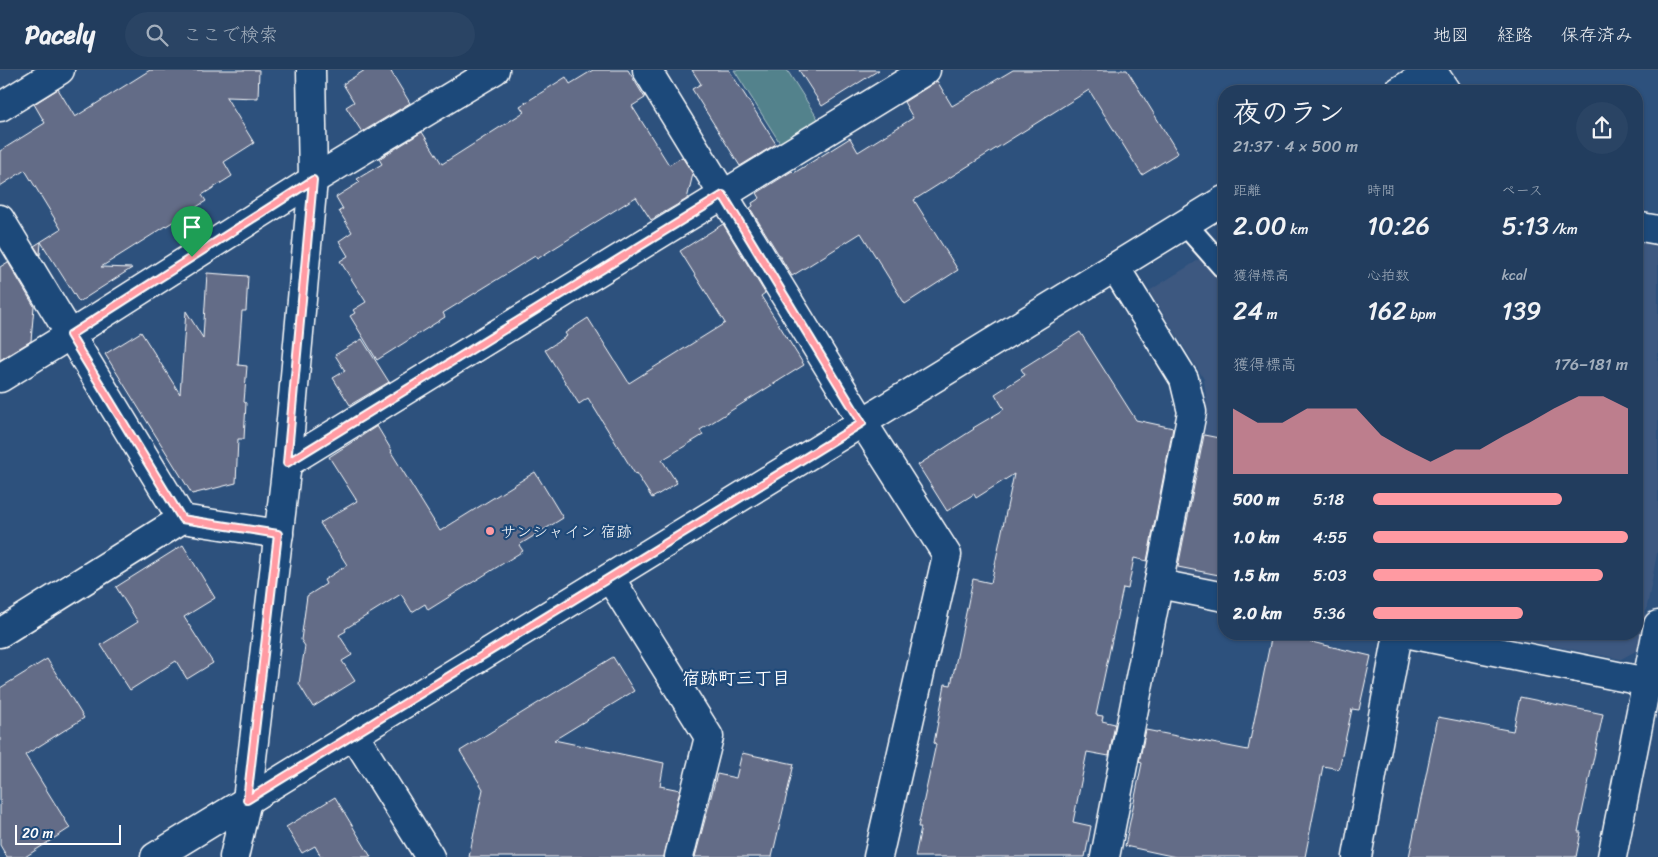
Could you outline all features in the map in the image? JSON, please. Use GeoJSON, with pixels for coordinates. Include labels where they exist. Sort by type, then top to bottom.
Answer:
{"type":"FeatureCollection","features":[{"type":"Feature","properties":{"kind":"street"},"geometry":{"type":"LineString","coordinates":[[0,107],[60,70]]}},
{"type":"Feature","properties":{"kind":"street"},"geometry":{"type":"LineString","coordinates":[[234,857],[247,800],[287,463],[313,180],[311,70]]}},
{"type":"Feature","properties":{"kind":"street"},"geometry":{"type":"LineString","coordinates":[[0,378],[313,180],[495,70]]}},
{"type":"Feature","properties":{"kind":"street"},"geometry":{"type":"LineString","coordinates":[[648,70],[862,423],[947,555],[878,857]]}},
{"type":"Feature","properties":{"kind":"street"},"geometry":{"type":"LineString","coordinates":[[287,463],[926,70]]}},
{"type":"Feature","properties":{"kind":"street"},"geometry":{"type":"LineString","coordinates":[[1414,85],[1436,76]]}},
{"type":"Feature","properties":{"kind":"street"},"geometry":{"type":"LineString","coordinates":[[155,857],[1218,204]]}},
{"type":"Feature","properties":{"kind":"street"},"geometry":{"type":"LineString","coordinates":[[0,219],[182,519]]}},
{"type":"Feature","properties":{"kind":"street"},"geometry":{"type":"LineString","coordinates":[[1643,227],[1658,230]]}},
{"type":"Feature","properties":{"kind":"street"},"geometry":{"type":"LineString","coordinates":[[1105,857],[1192,412],[1184,379],[1114,267]]}},
{"type":"Feature","properties":{"kind":"street"},"geometry":{"type":"LineString","coordinates":[[0,633],[182,519],[278,534]]}},
{"type":"Feature","properties":{"kind":"street"},"geometry":{"type":"LineString","coordinates":[[610,578],[709,737],[679,857]]}},
{"type":"Feature","properties":{"kind":"street"},"geometry":{"type":"LineString","coordinates":[[1159,584],[1218,596]]}},
{"type":"Feature","properties":{"kind":"street"},"geometry":{"type":"LineString","coordinates":[[1612,857],[1658,624]]}},
{"type":"Feature","properties":{"kind":"street"},"geometry":{"type":"LineString","coordinates":[[1357,857],[1397,640]]}},
{"type":"Feature","properties":{"kind":"street"},"geometry":{"type":"LineString","coordinates":[[1440,640],[1647,682]]}},
{"type":"Feature","properties":{"kind":"street"},"geometry":{"type":"LineString","coordinates":[[354,735],[430,857]]}},
{"type":"Feature","properties":{"kind":"lane"},"geometry":{"type":"LineString","coordinates":[[1185,224],[1218,261]]}},
{"type":"Feature","properties":{"kind":"shaded area"},"geometry":{"type":"Polygon","coordinates":[[[1643,243],[1658,246],[1658,548],[1643,628],[1643,243]]]}},
{"type":"Feature","properties":{"kind":"shaded area"},"geometry":{"type":"Polygon","coordinates":[[[1218,248],[1218,580],[1176,572],[1208,414],[1204,379],[1149,291],[1218,248]]]}},
{"type":"Feature","properties":{"kind":"shaded area"},"geometry":{"type":"Polygon","coordinates":[[[1523,640],[1641,640],[1639,649],[1621,659],[1523,640]]]}},
{"type":"Feature","properties":{"kind":"green space"},"geometry":{"type":"Polygon","coordinates":[[[734,70],[787,70],[818,119],[780,143],[734,70]]]}},
{"type":"Feature","properties":{"kind":"building"},"geometry":{"type":"Polygon","coordinates":[[[150,70],[259,70],[258,98],[226,97],[254,143],[224,162],[232,176],[202,195],[206,201],[101,267],[132,268],[79,302],[41,242],[40,255],[34,246],[61,229],[25,170],[0,186],[0,151],[45,123],[34,104],[58,89],[75,117],[150,70]]]}},
{"type":"Feature","properties":{"kind":"building"},"geometry":{"type":"Polygon","coordinates":[[[365,70],[390,70],[410,103],[362,132],[346,107],[354,102],[343,84],[365,70]]]}},
{"type":"Feature","properties":{"kind":"building"},"geometry":{"type":"Polygon","coordinates":[[[593,70],[628,70],[645,98],[632,106],[669,165],[682,157],[693,174],[687,199],[651,220],[636,197],[537,259],[535,256],[443,313],[445,317],[377,360],[350,316],[355,313],[353,310],[366,302],[340,261],[348,256],[339,241],[352,232],[339,211],[343,209],[336,197],[360,182],[357,179],[382,164],[379,159],[422,132],[442,164],[524,112],[520,106],[566,77],[570,84],[593,70]]]}},
{"type":"Feature","properties":{"kind":"building"},"geometry":{"type":"Polygon","coordinates":[[[692,70],[729,70],[776,144],[740,166],[692,89],[701,84],[692,70]]]}},
{"type":"Feature","properties":{"kind":"building"},"geometry":{"type":"Polygon","coordinates":[[[799,70],[879,70],[822,106],[799,70]]]}},
{"type":"Feature","properties":{"kind":"building"},"geometry":{"type":"Polygon","coordinates":[[[1013,70],[1127,70],[1178,153],[1142,175],[1089,90],[914,200],[958,270],[905,304],[861,233],[792,276],[750,208],[753,206],[752,203],[760,198],[757,193],[792,171],[794,173],[850,138],[858,152],[913,118],[904,102],[937,81],[952,106],[1013,70]]]}},
{"type":"Feature","properties":{"kind":"building"},"geometry":{"type":"Polygon","coordinates":[[[723,224],[765,293],[761,296],[804,365],[700,430],[703,435],[662,460],[677,483],[652,498],[588,398],[579,404],[545,350],[567,336],[565,333],[588,318],[629,383],[725,323],[680,251],[723,224]]]}},
{"type":"Feature","properties":{"kind":"building"},"geometry":{"type":"Polygon","coordinates":[[[8,262],[34,306],[31,341],[0,360],[0,267],[8,262]]]}},
{"type":"Feature","properties":{"kind":"building"},"geometry":{"type":"Polygon","coordinates":[[[207,273],[248,276],[246,311],[242,311],[238,365],[247,366],[244,402],[246,403],[244,439],[238,439],[236,483],[192,494],[105,354],[141,332],[180,394],[186,311],[203,338],[207,273]]]}},
{"type":"Feature","properties":{"kind":"building"},"geometry":{"type":"Polygon","coordinates":[[[1080,332],[1136,420],[1173,428],[1147,561],[1134,558],[1128,589],[1123,588],[1096,715],[1103,716],[1102,721],[1115,724],[1109,756],[1087,752],[1073,822],[1091,826],[1085,857],[915,857],[921,827],[918,827],[936,744],[934,743],[945,684],[951,685],[973,579],[991,583],[1014,474],[976,498],[974,494],[947,511],[918,465],[1004,409],[995,394],[1025,375],[1021,369],[1080,332]]]}},
{"type":"Feature","properties":{"kind":"building"},"geometry":{"type":"Polygon","coordinates":[[[362,339],[389,382],[350,405],[333,378],[345,371],[335,355],[362,339]]]}},
{"type":"Feature","properties":{"kind":"building"},"geometry":{"type":"Polygon","coordinates":[[[377,426],[440,531],[535,472],[563,518],[519,545],[523,551],[428,610],[425,604],[412,612],[401,594],[345,629],[346,631],[339,635],[352,655],[342,661],[355,681],[313,707],[299,684],[305,646],[301,640],[307,596],[326,584],[324,580],[347,565],[320,523],[357,501],[329,457],[377,426]]]}},
{"type":"Feature","properties":{"kind":"building"},"geometry":{"type":"Polygon","coordinates":[[[1204,435],[1218,438],[1218,575],[1178,567],[1204,435]]]}},
{"type":"Feature","properties":{"kind":"building"},"geometry":{"type":"Polygon","coordinates":[[[183,545],[215,598],[184,617],[213,663],[187,679],[176,661],[130,690],[101,645],[138,622],[116,587],[183,545]]]}},
{"type":"Feature","properties":{"kind":"building"},"geometry":{"type":"Polygon","coordinates":[[[1271,640],[1303,640],[1371,656],[1359,710],[1352,709],[1339,769],[1323,766],[1305,857],[1176,857],[1125,846],[1142,763],[1139,762],[1146,730],[1248,750],[1271,640]]]}},
{"type":"Feature","properties":{"kind":"building"},"geometry":{"type":"Polygon","coordinates":[[[613,657],[634,691],[554,740],[664,763],[660,786],[680,790],[664,857],[469,857],[483,789],[460,751],[613,657]]]}},
{"type":"Feature","properties":{"kind":"building"},"geometry":{"type":"Polygon","coordinates":[[[47,659],[84,718],[25,755],[70,828],[25,857],[7,857],[0,845],[0,688],[47,659]]]}},
{"type":"Feature","properties":{"kind":"building"},"geometry":{"type":"Polygon","coordinates":[[[1520,697],[1603,714],[1578,832],[1581,832],[1576,857],[1409,857],[1438,717],[1513,731],[1520,697]]]}},
{"type":"Feature","properties":{"kind":"building"},"geometry":{"type":"Polygon","coordinates":[[[742,753],[794,764],[772,857],[695,857],[717,774],[736,778],[742,753]]]}},
{"type":"Feature","properties":{"kind":"building"},"geometry":{"type":"Polygon","coordinates":[[[335,797],[371,857],[321,857],[315,846],[302,853],[286,827],[335,797]]]}},
{"type":"Feature","properties":{"kind":"place","name":"サンシャイン 宿跡"},"geometry":{"type":"Point","coordinates":[490,531]}},
{"type":"Feature","properties":{"kind":"district","name":"宿跡町三丁目"},"geometry":{"type":"Point","coordinates":[736,678]}},
{"type":"Feature","properties":{"kind":"route"},"geometry":{"type":"LineString","coordinates":[[313,180],[287,463],[723,195],[862,423],[247,800],[278,534],[182,519],[70,335],[192,257],[313,180]]}}]}
